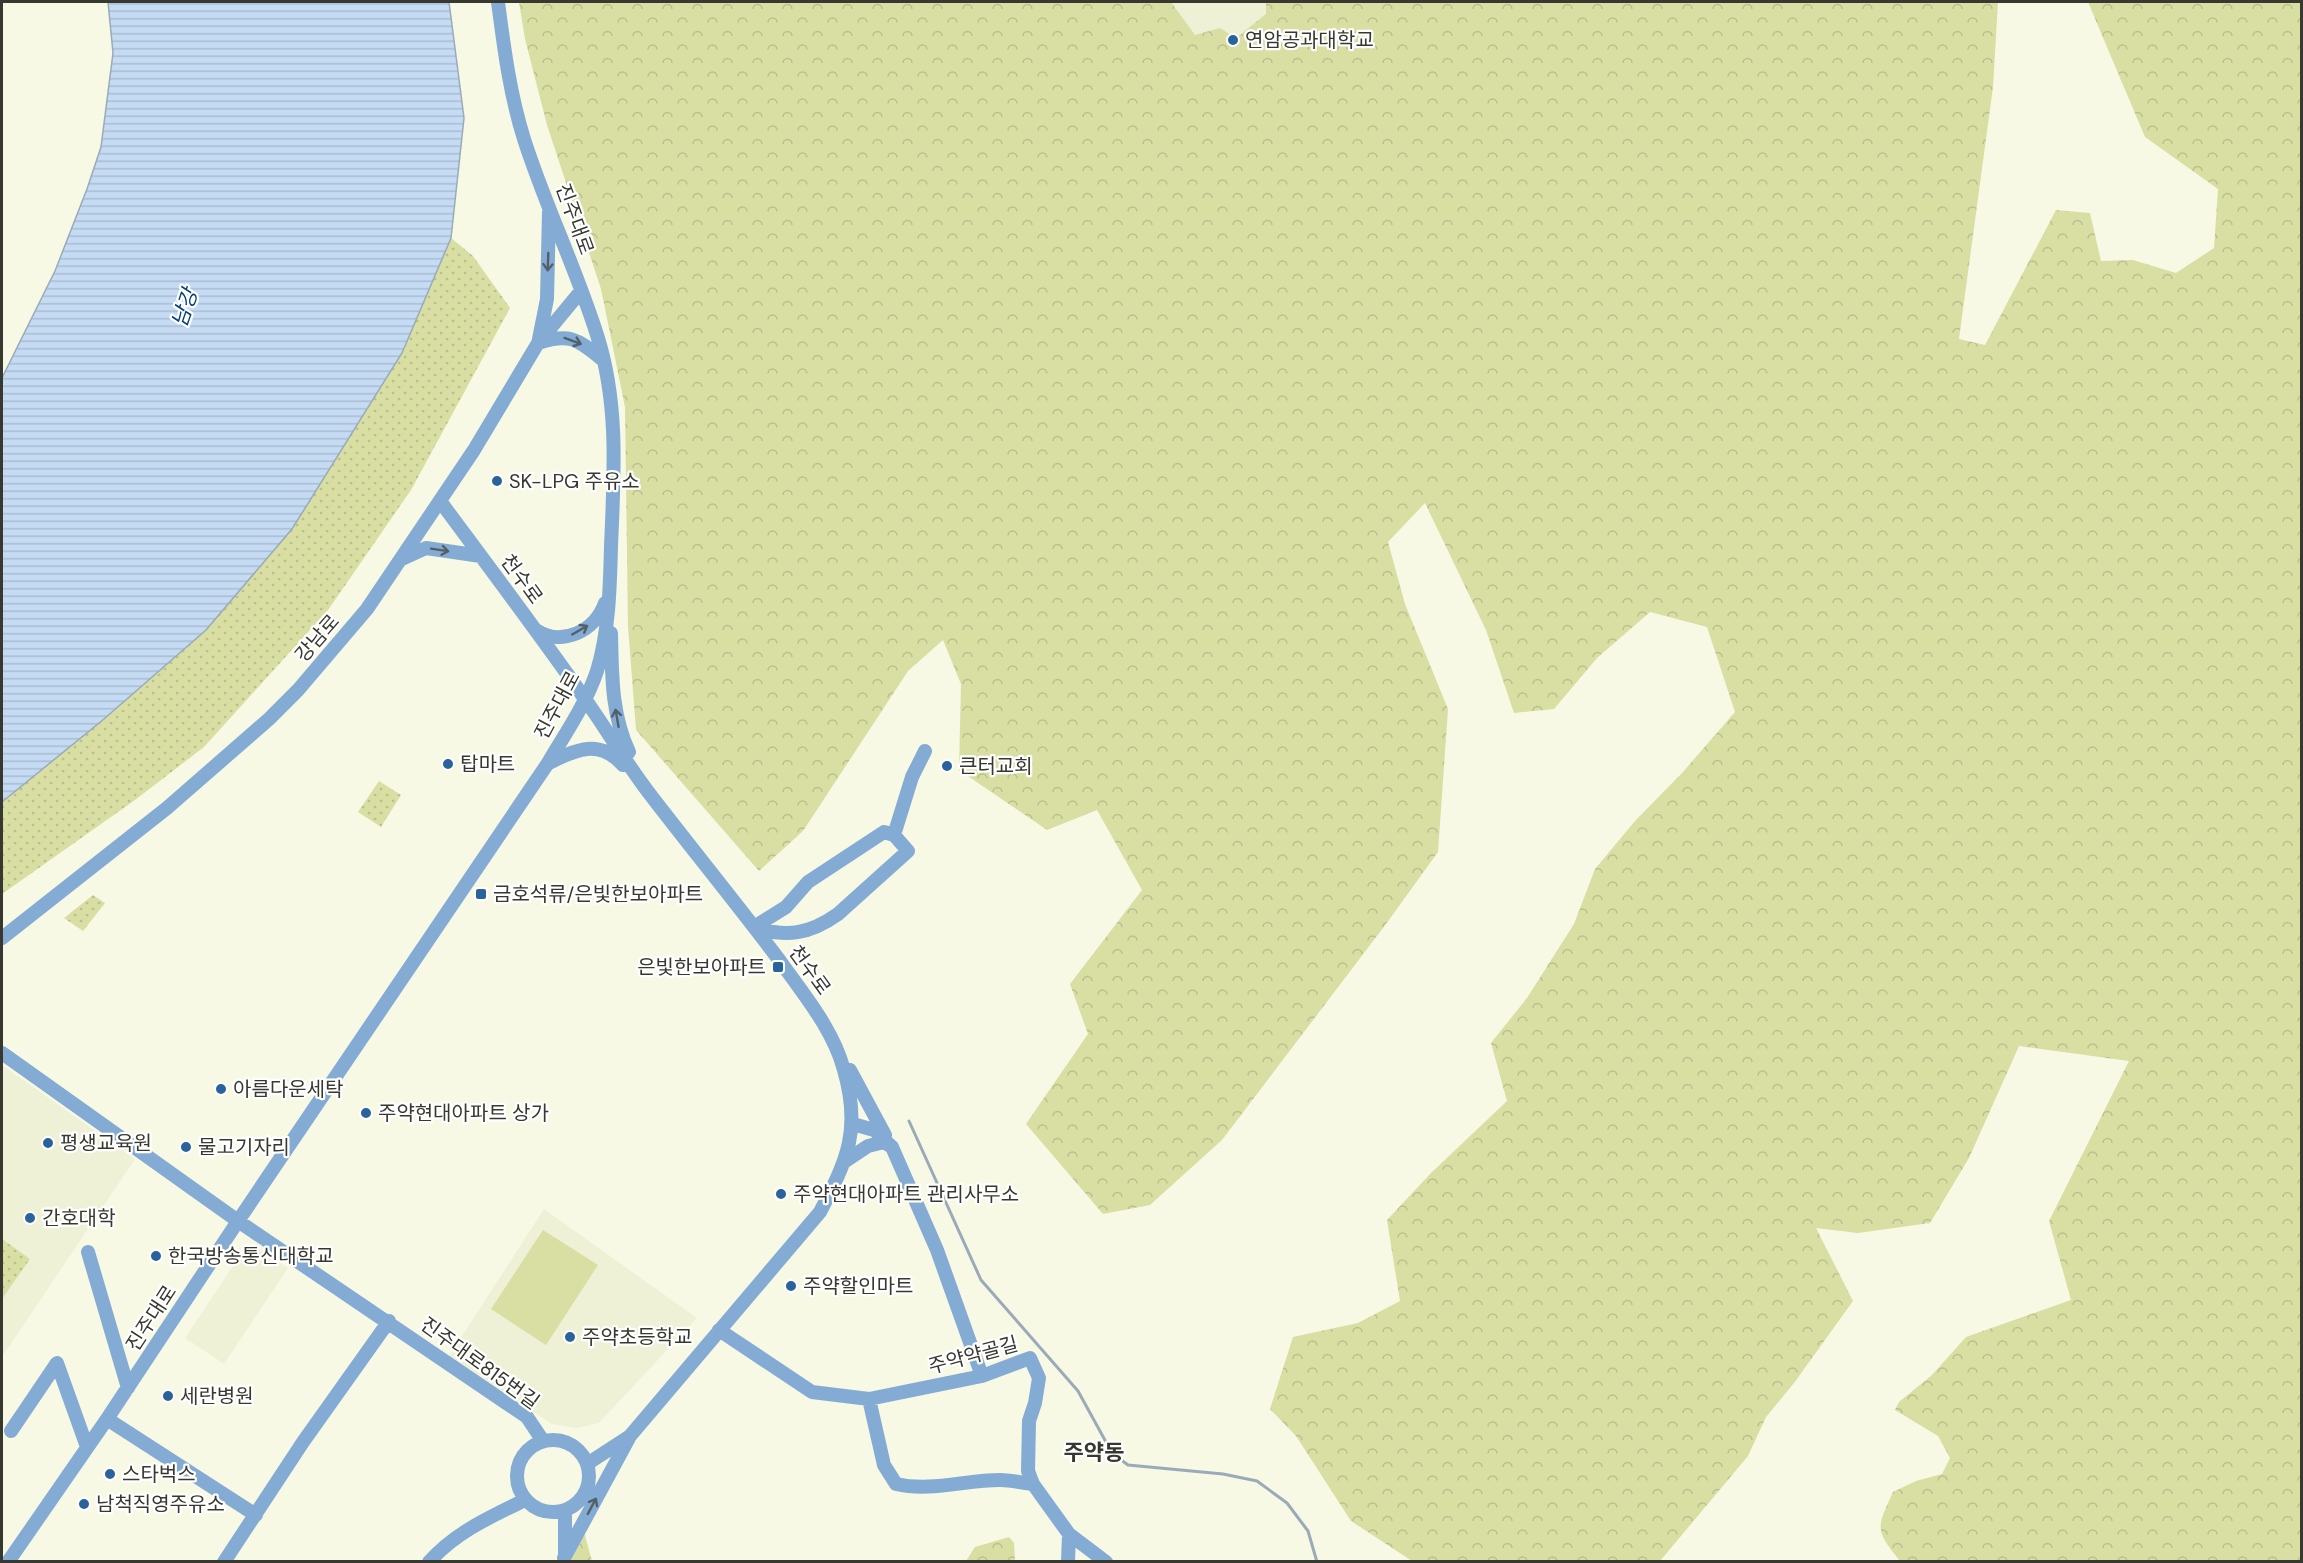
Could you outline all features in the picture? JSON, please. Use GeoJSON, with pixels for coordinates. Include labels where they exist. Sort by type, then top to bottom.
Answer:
{"type":"FeatureCollection","features":[{"type":"Feature","properties":{"kind":"street","name":"진주대로"},"geometry":{"type":"LineString","coordinates":[[10,1561],[548,763],[585,699],[597,671],[602,649],[609,588],[613,506],[613,411],[597,335],[524,140],[514,99],[498,2]]}},
{"type":"Feature","properties":{"kind":"street"},"geometry":{"type":"LineString","coordinates":[[538,343],[547,299],[549,204]]}},
{"type":"Feature","properties":{"kind":"street","name":"강남로"},"geometry":{"type":"LineString","coordinates":[[2,938],[129,840],[269,719],[342,640],[402,559],[474,450],[538,343],[581,291]]}},
{"type":"Feature","properties":{"kind":"street"},"geometry":{"type":"LineString","coordinates":[[538,343],[555,337],[573,338],[603,360]]}},
{"type":"Feature","properties":{"kind":"street","name":"천수로"},"geometry":{"type":"LineString","coordinates":[[440,501],[585,699],[647,791],[754,927],[816,1011],[844,1067],[853,1112],[853,1124],[844,1162],[819,1212],[630,1436],[587,1464]]}},
{"type":"Feature","properties":{"kind":"street"},"geometry":{"type":"LineString","coordinates":[[402,559],[426,548],[481,556]]}},
{"type":"Feature","properties":{"kind":"street"},"geometry":{"type":"LineString","coordinates":[[532,628],[555,639],[581,631],[593,622],[603,609],[609,588]]}},
{"type":"Feature","properties":{"kind":"street"},"geometry":{"type":"LineString","coordinates":[[609,588],[611,666],[617,721],[621,737],[647,791]]}},
{"type":"Feature","properties":{"kind":"street"},"geometry":{"type":"LineString","coordinates":[[548,763],[570,752],[585,748],[600,750],[614,755],[647,791]]}},
{"type":"Feature","properties":{"kind":"street"},"geometry":{"type":"LineString","coordinates":[[894,835],[912,777],[925,751]]}},
{"type":"Feature","properties":{"kind":"street"},"geometry":{"type":"LineString","coordinates":[[884,832],[894,835],[908,851],[855,900],[826,923],[809,930],[774,934],[754,927],[786,907],[808,882],[884,832]]}},
{"type":"Feature","properties":{"kind":"street"},"geometry":{"type":"LineString","coordinates":[[816,1011],[834,1038],[892,1147],[937,1250],[982,1376]]}},
{"type":"Feature","properties":{"kind":"street","name":"진주대로815번길"},"geometry":{"type":"LineString","coordinates":[[2,1053],[238,1221],[389,1321],[527,1417],[543,1441]]}},
{"type":"Feature","properties":{"kind":"street"},"geometry":{"type":"LineString","coordinates":[[853,1124],[874,1130],[892,1147]]}},
{"type":"Feature","properties":{"kind":"street"},"geometry":{"type":"LineString","coordinates":[[844,1162],[868,1146],[884,1142],[892,1147]]}},
{"type":"Feature","properties":{"kind":"street","name":"진주대로"},"geometry":{"type":"LineString","coordinates":[[88,1252],[128,1388]]}},
{"type":"Feature","properties":{"kind":"street","name":"진주대로815번길"},"geometry":{"type":"LineString","coordinates":[[224,1562],[303,1442],[389,1321]]}},
{"type":"Feature","properties":{"kind":"street","name":"주약약골길"},"geometry":{"type":"LineString","coordinates":[[720,1330],[812,1392],[869,1399],[982,1376],[1030,1358],[1039,1378],[1029,1421],[1028,1471],[1033,1484],[1069,1533],[1106,1562]]}},
{"type":"Feature","properties":{"kind":"street"},"geometry":{"type":"LineString","coordinates":[[11,1431],[57,1363],[87,1447]]}},
{"type":"Feature","properties":{"kind":"street"},"geometry":{"type":"LineString","coordinates":[[869,1399],[884,1465],[896,1484],[912,1487],[1000,1480],[1033,1484]]}},
{"type":"Feature","properties":{"kind":"street"},"geometry":{"type":"LineString","coordinates":[[107,1419],[256,1515]]}},
{"type":"Feature","properties":{"kind":"street"},"geometry":{"type":"LineString","coordinates":[[564,1560],[630,1436]]}},
{"type":"Feature","properties":{"kind":"street"},"geometry":{"type":"LineString","coordinates":[[553,1440],[573,1446],[587,1464],[588,1486],[583,1497],[575,1505],[565,1510],[554,1513],[543,1511],[525,1500],[520,1491],[517,1471],[525,1452],[543,1441],[553,1440]]}},
{"type":"Feature","properties":{"kind":"street"},"geometry":{"type":"LineString","coordinates":[[429,1562],[454,1537],[525,1500]]}},
{"type":"Feature","properties":{"kind":"street"},"geometry":{"type":"LineString","coordinates":[[564,1560],[565,1510]]}},
{"type":"Feature","properties":{"kind":"street"},"geometry":{"type":"LineString","coordinates":[[1068,1562],[1069,1533]]}},
{"type":"Feature","properties":{"kind":"shaded area","name":"연암공과대학교"},"geometry":{"type":"Polygon","coordinates":[[[1117,2],[1328,2],[1242,78],[1117,2]]]}},
{"type":"Feature","properties":{"kind":"shaded area"},"geometry":{"type":"Polygon","coordinates":[[[2,1065],[135,1159],[2,1357],[2,1065]]]}},
{"type":"Feature","properties":{"kind":"shaded area","name":"주약초등학교"},"geometry":{"type":"Polygon","coordinates":[[[544,1209],[697,1318],[599,1423],[576,1428],[552,1424],[449,1356],[544,1209]]]}},
{"type":"Feature","properties":{"kind":"shaded area"},"geometry":{"type":"Polygon","coordinates":[[[253,1245],[288,1268],[224,1364],[185,1338],[245,1248],[253,1245]]]}},
{"type":"Feature","properties":{"kind":"green space"},"geometry":{"type":"Polygon","coordinates":[[[519,2],[1171,2],[1195,35],[1220,28],[1236,38],[1266,14],[1266,2],[1998,2],[1993,87],[1959,339],[1985,345],[2056,210],[2090,213],[2101,261],[2133,260],[2176,273],[2214,248],[2218,189],[2145,137],[2088,2],[2301,2],[2301,1561],[1900,1561],[1882,1535],[1883,1514],[1893,1492],[1916,1481],[1942,1474],[1950,1458],[1938,1436],[1895,1410],[1899,1402],[1932,1375],[1966,1337],[2071,1300],[2049,1221],[2129,1061],[2019,1046],[1969,1158],[1930,1223],[1858,1233],[1816,1228],[1853,1301],[1794,1383],[1766,1417],[1748,1456],[1660,1561],[1412,1561],[1351,1521],[1296,1436],[1270,1409],[1293,1337],[1358,1323],[1400,1301],[1387,1220],[1431,1173],[1507,1101],[1491,1043],[1527,998],[1574,924],[1595,869],[1635,821],[1682,773],[1735,712],[1707,627],[1650,612],[1597,658],[1554,709],[1514,713],[1486,630],[1425,503],[1388,542],[1405,604],[1448,709],[1438,852],[1222,1140],[1150,1205],[1103,1214],[1026,1124],[1088,1034],[1070,984],[1142,890],[1097,810],[1047,830],[959,770],[961,684],[943,640],[908,671],[803,831],[759,871],[636,730],[628,626],[625,407],[601,289],[547,125],[525,39],[519,2]]]}},
{"type":"Feature","properties":{"kind":"green space"},"geometry":{"type":"Polygon","coordinates":[[[451,238],[473,256],[510,308],[411,490],[328,610],[204,747],[135,800],[2,894],[2,802],[104,719],[402,353],[451,238]]]}},
{"type":"Feature","properties":{"kind":"green space"},"geometry":{"type":"Polygon","coordinates":[[[379,781],[401,795],[381,827],[358,812],[379,781]]]}},
{"type":"Feature","properties":{"kind":"green space"},"geometry":{"type":"Polygon","coordinates":[[[93,895],[105,903],[83,931],[64,918],[93,895]]]}},
{"type":"Feature","properties":{"kind":"green space"},"geometry":{"type":"Polygon","coordinates":[[[543,1230],[598,1265],[546,1345],[491,1309],[543,1230]]]}},
{"type":"Feature","properties":{"kind":"green space"},"geometry":{"type":"Polygon","coordinates":[[[2,1239],[30,1259],[2,1299],[2,1239]]]}},
{"type":"Feature","properties":{"kind":"green space"},"geometry":{"type":"Polygon","coordinates":[[[583,1528],[592,1561],[569,1561],[583,1528]]]}},
{"type":"Feature","properties":{"kind":"green space"},"geometry":{"type":"Polygon","coordinates":[[[1009,1537],[1014,1543],[1015,1561],[966,1561],[975,1547],[1009,1537]]]}},
{"type":"Feature","properties":{"kind":"water","name":"남강"},"geometry":{"type":"Polygon","coordinates":[[[108,2],[449,2],[464,118],[451,238],[402,353],[292,529],[206,630],[104,719],[2,802],[2,378],[55,271],[101,147],[113,53],[108,2]]]}},
{"type":"Feature","properties":{"kind":"waterway"},"geometry":{"type":"LineString","coordinates":[[909,1121],[981,1280],[1078,1391],[1112,1453],[1128,1465],[1223,1474],[1257,1481],[1287,1503],[1308,1531],[1317,1562]]}},
{"type":"Feature","properties":{"kind":"place","name":"연암공과대학교"},"geometry":{"type":"Point","coordinates":[1233,40]}},
{"type":"Feature","properties":{"kind":"place","name":"SK-LPG 주유소"},"geometry":{"type":"Point","coordinates":[497,481]}},
{"type":"Feature","properties":{"kind":"place","name":"탑마트"},"geometry":{"type":"Point","coordinates":[448,764]}},
{"type":"Feature","properties":{"kind":"place","name":"큰터교회"},"geometry":{"type":"Point","coordinates":[947,766]}},
{"type":"Feature","properties":{"kind":"place","name":"금호석류/은빛한보아파트"},"geometry":{"type":"Point","coordinates":[481,894]}},
{"type":"Feature","properties":{"kind":"place","name":"은빛한보아파트"},"geometry":{"type":"Point","coordinates":[778,967]}},
{"type":"Feature","properties":{"kind":"place","name":"아름다운세탁"},"geometry":{"type":"Point","coordinates":[221,1089]}},
{"type":"Feature","properties":{"kind":"place","name":"주약현대아파트 상가"},"geometry":{"type":"Point","coordinates":[366,1113]}},
{"type":"Feature","properties":{"kind":"place","name":"평생교육원"},"geometry":{"type":"Point","coordinates":[48,1143]}},
{"type":"Feature","properties":{"kind":"place","name":"물고기자리"},"geometry":{"type":"Point","coordinates":[186,1147]}},
{"type":"Feature","properties":{"kind":"place","name":"주약현대아파트 관리사무소"},"geometry":{"type":"Point","coordinates":[781,1194]}},
{"type":"Feature","properties":{"kind":"place","name":"간호대학"},"geometry":{"type":"Point","coordinates":[30,1218]}},
{"type":"Feature","properties":{"kind":"place","name":"한국방송통신대학교"},"geometry":{"type":"Point","coordinates":[156,1256]}},
{"type":"Feature","properties":{"kind":"place","name":"주약할인마트"},"geometry":{"type":"Point","coordinates":[791,1286]}},
{"type":"Feature","properties":{"kind":"place","name":"주약초등학교"},"geometry":{"type":"Point","coordinates":[570,1337]}},
{"type":"Feature","properties":{"kind":"place","name":"세란병원"},"geometry":{"type":"Point","coordinates":[168,1396]}},
{"type":"Feature","properties":{"kind":"place","name":"스타벅스"},"geometry":{"type":"Point","coordinates":[110,1474]}},
{"type":"Feature","properties":{"kind":"place","name":"남척직영주유소"},"geometry":{"type":"Point","coordinates":[84,1504]}},
{"type":"Feature","properties":{"kind":"district","name":"주약동"},"geometry":{"type":"Point","coordinates":[1094,1452]}}]}
